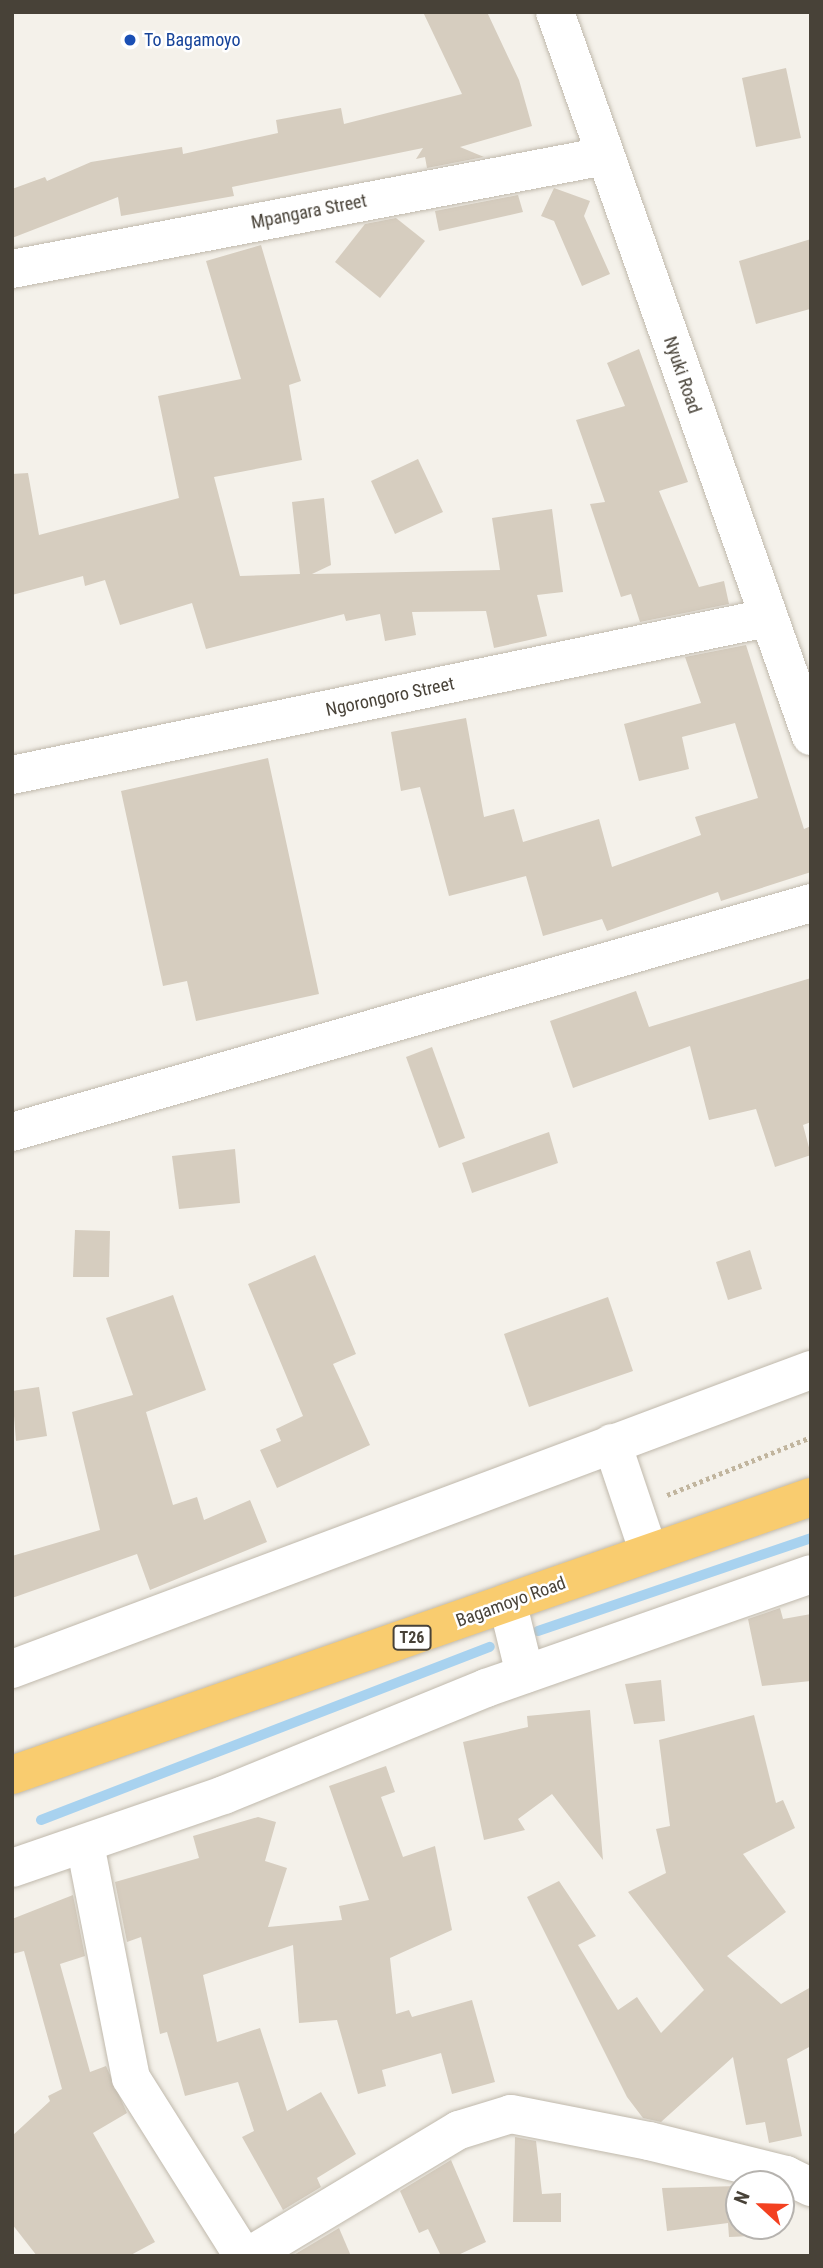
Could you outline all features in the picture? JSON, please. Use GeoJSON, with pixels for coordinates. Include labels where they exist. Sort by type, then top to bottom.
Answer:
{"type":"FeatureCollection","features":[{"type":"Feature","properties":{"kind":"highway","name":"Bagamoyo Road"},"geometry":{"type":"LineString","coordinates":[[12,1775],[508,1605],[648,1550],[811,1497]]}},
{"type":"Feature","properties":{"kind":"street","name":"Nyuki Road"},"geometry":{"type":"LineString","coordinates":[[555,12],[767,618],[811,736]]}},
{"type":"Feature","properties":{"kind":"street","name":"Mpangara Street"},"geometry":{"type":"LineString","coordinates":[[12,269],[605,156]]}},
{"type":"Feature","properties":{"kind":"street","name":"Ngorongoro Street"},"geometry":{"type":"LineString","coordinates":[[12,775],[767,618]]}},
{"type":"Feature","properties":{"kind":"street"},"geometry":{"type":"LineString","coordinates":[[12,1132],[811,903]]}},
{"type":"Feature","properties":{"kind":"street"},"geometry":{"type":"LineString","coordinates":[[12,1669],[811,1370]]}},
{"type":"Feature","properties":{"kind":"street"},"geometry":{"type":"LineString","coordinates":[[611,1443],[648,1550]]}},
{"type":"Feature","properties":{"kind":"street"},"geometry":{"type":"LineString","coordinates":[[13,1862],[85,1844],[224,1795],[525,1674],[811,1574]]}},
{"type":"Feature","properties":{"kind":"street"},"geometry":{"type":"LineString","coordinates":[[508,1605],[525,1674]]}},
{"type":"Feature","properties":{"kind":"street"},"geometry":{"type":"LineString","coordinates":[[85,1844],[131,2078],[243,2256]]}},
{"type":"Feature","properties":{"kind":"street"},"geometry":{"type":"LineString","coordinates":[[249,2256],[459,2130],[511,2114],[662,2144],[786,2175],[811,2187]]}},
{"type":"Feature","properties":{"kind":"path"},"geometry":{"type":"LineString","coordinates":[[634,1509],[811,1437]]}},
{"type":"Feature","properties":{"kind":"building"},"geometry":{"type":"Polygon","coordinates":[[[423,12],[487,12],[519,80],[532,126],[460,147],[484,157],[427,168],[425,157],[416,159],[423,148],[232,187],[234,196],[121,216],[118,197],[12,238],[12,189],[45,177],[47,181],[91,162],[182,147],[183,154],[278,133],[276,120],[341,108],[344,124],[462,94],[423,12]]]}},
{"type":"Feature","properties":{"kind":"building"},"geometry":{"type":"Polygon","coordinates":[[[786,68],[801,138],[756,147],[742,78],[786,68]]]}},
{"type":"Feature","properties":{"kind":"building"},"geometry":{"type":"Polygon","coordinates":[[[554,188],[590,201],[584,216],[610,274],[582,286],[554,221],[541,216],[554,188]]]}},
{"type":"Feature","properties":{"kind":"building"},"geometry":{"type":"Polygon","coordinates":[[[518,195],[523,212],[439,231],[435,211],[518,195]]]}},
{"type":"Feature","properties":{"kind":"building"},"geometry":{"type":"Polygon","coordinates":[[[396,218],[425,241],[380,298],[335,262],[365,224],[396,218]]]}},
{"type":"Feature","properties":{"kind":"building"},"geometry":{"type":"Polygon","coordinates":[[[811,239],[810,309],[756,324],[739,261],[811,239]]]}},
{"type":"Feature","properties":{"kind":"building"},"geometry":{"type":"Polygon","coordinates":[[[261,245],[301,381],[289,385],[302,460],[214,477],[240,576],[300,574],[292,502],[324,498],[331,565],[312,574],[500,570],[492,518],[552,509],[563,592],[537,595],[547,636],[494,648],[486,611],[412,612],[416,635],[385,641],[380,614],[346,621],[344,614],[206,649],[192,603],[120,625],[105,580],[85,586],[83,576],[12,595],[12,474],[28,473],[39,535],[179,498],[158,396],[241,379],[206,261],[261,245]]]}},
{"type":"Feature","properties":{"kind":"building"},"geometry":{"type":"Polygon","coordinates":[[[639,349],[688,482],[659,491],[699,587],[724,581],[729,604],[640,622],[631,594],[621,597],[590,504],[605,502],[576,420],[625,406],[607,363],[639,349]]]}},
{"type":"Feature","properties":{"kind":"building"},"geometry":{"type":"Polygon","coordinates":[[[418,459],[443,512],[395,534],[371,481],[418,459]]]}},
{"type":"Feature","properties":{"kind":"building"},"geometry":{"type":"Polygon","coordinates":[[[746,645],[804,829],[811,826],[811,872],[721,901],[718,892],[607,931],[602,919],[543,936],[526,876],[449,896],[420,787],[401,791],[391,732],[466,718],[484,817],[514,809],[523,842],[599,819],[612,867],[701,835],[695,817],[758,798],[735,723],[682,737],[689,769],[639,781],[624,724],[701,703],[685,657],[746,645]]]}},
{"type":"Feature","properties":{"kind":"building"},"geometry":{"type":"Polygon","coordinates":[[[268,758],[319,994],[196,1021],[187,981],[163,986],[121,791],[268,758]]]}},
{"type":"Feature","properties":{"kind":"building"},"geometry":{"type":"Polygon","coordinates":[[[811,978],[811,1122],[803,1125],[811,1155],[775,1167],[756,1109],[709,1120],[690,1046],[573,1088],[550,1021],[636,991],[649,1027],[811,978]]]}},
{"type":"Feature","properties":{"kind":"building"},"geometry":{"type":"Polygon","coordinates":[[[432,1047],[465,1138],[439,1148],[406,1057],[432,1047]]]}},
{"type":"Feature","properties":{"kind":"building"},"geometry":{"type":"Polygon","coordinates":[[[549,1132],[558,1163],[472,1193],[462,1163],[549,1132]]]}},
{"type":"Feature","properties":{"kind":"building"},"geometry":{"type":"Polygon","coordinates":[[[235,1149],[240,1203],[179,1209],[172,1156],[235,1149]]]}},
{"type":"Feature","properties":{"kind":"building"},"geometry":{"type":"Polygon","coordinates":[[[75,1230],[110,1231],[109,1277],[73,1277],[75,1230]]]}},
{"type":"Feature","properties":{"kind":"building"},"geometry":{"type":"Polygon","coordinates":[[[750,1250],[762,1289],[728,1300],[716,1262],[750,1250]]]}},
{"type":"Feature","properties":{"kind":"building"},"geometry":{"type":"Polygon","coordinates":[[[315,1255],[356,1354],[333,1364],[370,1445],[277,1488],[260,1450],[281,1441],[276,1429],[303,1416],[248,1284],[315,1255]]]}},
{"type":"Feature","properties":{"kind":"building"},"geometry":{"type":"Polygon","coordinates":[[[173,1295],[206,1390],[146,1412],[173,1505],[197,1497],[204,1520],[250,1500],[267,1542],[150,1590],[137,1554],[12,1598],[12,1556],[100,1530],[72,1412],[133,1395],[106,1318],[173,1295]]]}},
{"type":"Feature","properties":{"kind":"building"},"geometry":{"type":"Polygon","coordinates":[[[608,1297],[633,1371],[529,1407],[504,1334],[608,1297]]]}},
{"type":"Feature","properties":{"kind":"building"},"geometry":{"type":"Polygon","coordinates":[[[39,1387],[47,1436],[16,1441],[12,1391],[39,1387]]]}},
{"type":"Feature","properties":{"kind":"building"},"geometry":{"type":"Polygon","coordinates":[[[780,1608],[783,1619],[811,1614],[811,1681],[762,1686],[748,1619],[780,1608]]]}},
{"type":"Feature","properties":{"kind":"building"},"geometry":{"type":"Polygon","coordinates":[[[661,1680],[665,1721],[634,1724],[625,1684],[661,1680]]]}},
{"type":"Feature","properties":{"kind":"building"},"geometry":{"type":"Polygon","coordinates":[[[590,1710],[603,1860],[552,1794],[518,1819],[525,1830],[484,1840],[463,1742],[528,1727],[527,1716],[590,1710]]]}},
{"type":"Feature","properties":{"kind":"building"},"geometry":{"type":"Polygon","coordinates":[[[754,1715],[776,1803],[783,1800],[795,1828],[743,1854],[786,1912],[727,1956],[781,2004],[811,1987],[811,2046],[787,2059],[802,2136],[769,2143],[765,2122],[746,2125],[733,2057],[661,2122],[643,2118],[627,2097],[527,1897],[559,1881],[596,1936],[578,1945],[618,2010],[637,1997],[661,2033],[704,1990],[628,1892],[666,1873],[656,1829],[670,1826],[659,1740],[754,1715]]]}},
{"type":"Feature","properties":{"kind":"building"},"geometry":{"type":"Polygon","coordinates":[[[386,1766],[395,1792],[381,1797],[403,1857],[435,1846],[452,1930],[390,1958],[396,2014],[409,2010],[412,2017],[472,2000],[495,2082],[452,2094],[441,2053],[382,2070],[386,2086],[358,2094],[337,2020],[299,2023],[293,1945],[203,1975],[217,2042],[260,2028],[287,2111],[321,2092],[356,2154],[317,2178],[321,2187],[283,2210],[242,2137],[254,2131],[238,2082],[185,2096],[167,2032],[160,2034],[141,1937],[127,1942],[115,1882],[199,1858],[193,1836],[258,1817],[276,1822],[265,1861],[287,1868],[268,1927],[342,1920],[339,1906],[369,1900],[329,1786],[386,1766]]]}},
{"type":"Feature","properties":{"kind":"building"},"geometry":{"type":"Polygon","coordinates":[[[73,1895],[85,1956],[60,1964],[90,2072],[106,2066],[127,2113],[93,2133],[155,2242],[129,2256],[37,2256],[12,2224],[12,2136],[50,2101],[48,2096],[62,2089],[24,1951],[12,1954],[12,1919],[73,1895]]]}},
{"type":"Feature","properties":{"kind":"building"},"geometry":{"type":"Polygon","coordinates":[[[515,2137],[536,2141],[542,2194],[561,2193],[561,2222],[513,2222],[515,2137]]]}},
{"type":"Feature","properties":{"kind":"building"},"geometry":{"type":"Polygon","coordinates":[[[451,2160],[486,2242],[456,2256],[441,2256],[428,2229],[419,2233],[400,2191],[451,2160]]]}},
{"type":"Feature","properties":{"kind":"building"},"geometry":{"type":"Polygon","coordinates":[[[725,2186],[725,2223],[667,2231],[662,2188],[725,2186]]]}},
{"type":"Feature","properties":{"kind":"building"},"geometry":{"type":"Polygon","coordinates":[[[339,2228],[351,2256],[292,2256],[339,2228]]]}},
{"type":"Feature","properties":{"kind":"waterway"},"geometry":{"type":"LineString","coordinates":[[538,1631],[811,1538]]}},
{"type":"Feature","properties":{"kind":"waterway"},"geometry":{"type":"LineString","coordinates":[[41,1820],[490,1647]]}},
{"type":"Feature","properties":{"kind":"place","name":"To Bagamoyo"},"geometry":{"type":"Point","coordinates":[130,40]}}]}
